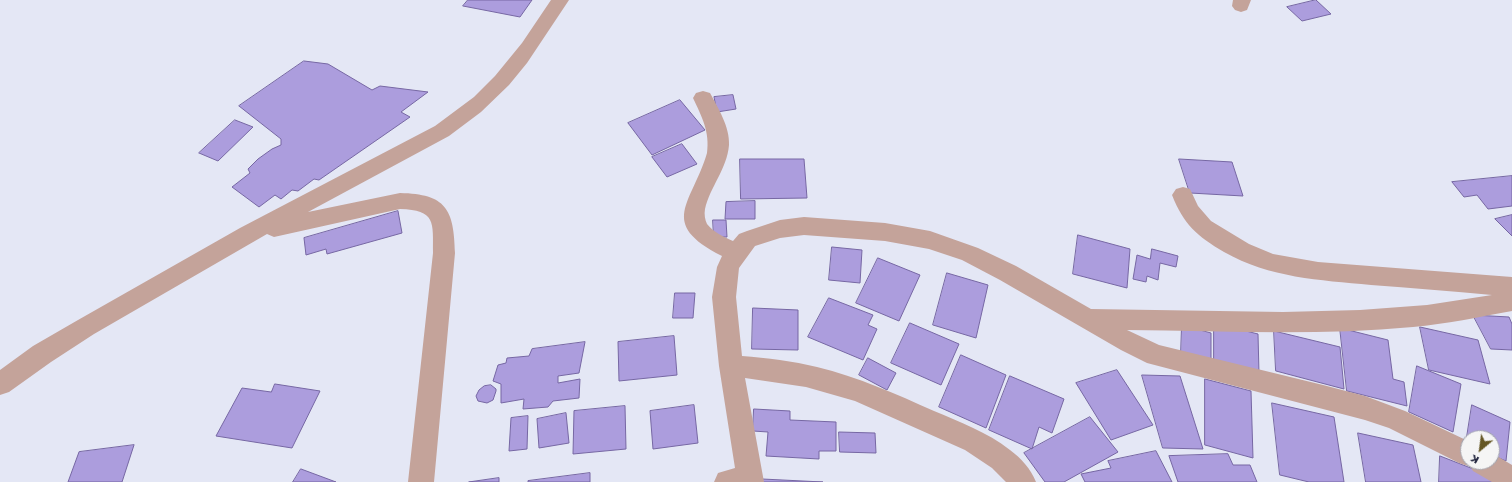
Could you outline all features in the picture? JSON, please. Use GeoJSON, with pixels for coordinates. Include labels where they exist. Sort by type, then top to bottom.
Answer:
{"type":"FeatureCollection","features":[{"type":"Feature","properties":{"kind":"street"},"geometry":{"type":"LineString","coordinates":[[0,384],[42,354],[79,331],[248,234],[442,131],[492,91],[531,45],[560,0]]}},
{"type":"Feature","properties":{"kind":"street"},"geometry":{"type":"LineString","coordinates":[[703,98],[715,124],[719,146],[715,160],[694,210],[693,220],[696,228],[706,236],[736,253]]}},
{"type":"Feature","properties":{"kind":"street"},"geometry":{"type":"LineString","coordinates":[[1183,195],[1193,218],[1202,227],[1239,250],[1273,263],[1315,270],[1512,287]]}},
{"type":"Feature","properties":{"kind":"street"},"geometry":{"type":"LineString","coordinates":[[248,234],[400,200],[416,200],[439,212],[444,229],[444,252],[421,482]]}},
{"type":"Feature","properties":{"kind":"street"},"geometry":{"type":"LineString","coordinates":[[743,481],[724,297],[728,267],[736,253],[747,240],[764,233],[780,229],[804,226],[885,232],[930,240],[970,254],[1008,273],[1129,343],[1156,356],[1315,394],[1365,408],[1396,419],[1460,450]]}},
{"type":"Feature","properties":{"kind":"street"},"geometry":{"type":"LineString","coordinates":[[1089,319],[1267,322],[1354,320],[1435,314],[1512,301]]}},
{"type":"Feature","properties":{"kind":"street"},"geometry":{"type":"LineString","coordinates":[[731,366],[762,368],[798,374],[832,382],[886,402],[961,435],[989,451],[1007,463],[1023,482]]}},
{"type":"Feature","properties":{"kind":"street"},"geometry":{"type":"LineString","coordinates":[[1496,470],[1512,479]]}},
{"type":"Feature","properties":{"kind":"building"},"geometry":{"type":"Polygon","coordinates":[[[468,0],[532,0],[520,17],[463,6],[468,0]]]}},
{"type":"Feature","properties":{"kind":"building"},"geometry":{"type":"Polygon","coordinates":[[[1316,0],[1331,14],[1302,21],[1287,7],[1316,0]]]}},
{"type":"Feature","properties":{"kind":"building"},"geometry":{"type":"Polygon","coordinates":[[[304,61],[328,64],[372,90],[380,86],[428,92],[401,112],[410,117],[319,180],[314,179],[298,191],[292,190],[281,199],[275,195],[259,207],[232,187],[250,173],[248,169],[258,159],[272,149],[281,145],[281,139],[239,106],[304,61]]]}},
{"type":"Feature","properties":{"kind":"building"},"geometry":{"type":"Polygon","coordinates":[[[733,95],[736,109],[717,112],[714,97],[733,95]]]}},
{"type":"Feature","properties":{"kind":"building"},"geometry":{"type":"Polygon","coordinates":[[[680,100],[705,130],[652,155],[628,123],[680,100]]]}},
{"type":"Feature","properties":{"kind":"building"},"geometry":{"type":"Polygon","coordinates":[[[235,120],[253,127],[218,161],[199,153],[235,120]]]}},
{"type":"Feature","properties":{"kind":"building"},"geometry":{"type":"Polygon","coordinates":[[[682,144],[697,164],[667,177],[652,157],[682,144]]]}},
{"type":"Feature","properties":{"kind":"building"},"geometry":{"type":"Polygon","coordinates":[[[740,159],[804,159],[807,198],[741,199],[740,159]]]}},
{"type":"Feature","properties":{"kind":"building"},"geometry":{"type":"Polygon","coordinates":[[[1179,159],[1232,162],[1243,196],[1190,193],[1179,159]]]}},
{"type":"Feature","properties":{"kind":"building"},"geometry":{"type":"Polygon","coordinates":[[[1512,176],[1512,206],[1488,209],[1477,195],[1464,197],[1452,182],[1512,176]]]}},
{"type":"Feature","properties":{"kind":"building"},"geometry":{"type":"Polygon","coordinates":[[[755,201],[755,219],[725,219],[726,202],[755,201]]]}},
{"type":"Feature","properties":{"kind":"building"},"geometry":{"type":"Polygon","coordinates":[[[398,211],[402,233],[327,254],[326,249],[306,255],[304,238],[398,211]]]}},
{"type":"Feature","properties":{"kind":"building"},"geometry":{"type":"Polygon","coordinates":[[[1512,215],[1512,236],[1495,219],[1512,215]]]}},
{"type":"Feature","properties":{"kind":"building"},"geometry":{"type":"Polygon","coordinates":[[[713,220],[726,220],[727,237],[714,237],[713,220]]]}},
{"type":"Feature","properties":{"kind":"building"},"geometry":{"type":"Polygon","coordinates":[[[1078,235],[1130,249],[1127,288],[1073,274],[1078,235]]]}},
{"type":"Feature","properties":{"kind":"building"},"geometry":{"type":"Polygon","coordinates":[[[832,247],[862,250],[860,283],[829,280],[832,247]]]}},
{"type":"Feature","properties":{"kind":"building"},"geometry":{"type":"Polygon","coordinates":[[[1152,249],[1178,256],[1176,267],[1160,263],[1158,280],[1147,276],[1146,282],[1133,279],[1137,255],[1150,259],[1152,249]]]}},
{"type":"Feature","properties":{"kind":"building"},"geometry":{"type":"Polygon","coordinates":[[[878,258],[920,275],[899,321],[856,303],[878,258]]]}},
{"type":"Feature","properties":{"kind":"building"},"geometry":{"type":"Polygon","coordinates":[[[947,273],[988,285],[976,338],[933,325],[947,273]]]}},
{"type":"Feature","properties":{"kind":"building"},"geometry":{"type":"Polygon","coordinates":[[[675,293],[695,293],[693,318],[673,318],[675,293]]]}},
{"type":"Feature","properties":{"kind":"building"},"geometry":{"type":"Polygon","coordinates":[[[829,298],[873,315],[868,325],[877,329],[863,360],[808,337],[829,298]]]}},
{"type":"Feature","properties":{"kind":"building"},"geometry":{"type":"Polygon","coordinates":[[[753,308],[798,310],[798,350],[752,349],[753,308]]]}},
{"type":"Feature","properties":{"kind":"building"},"geometry":{"type":"Polygon","coordinates":[[[1473,315],[1509,317],[1512,324],[1512,350],[1491,349],[1473,315]]]}},
{"type":"Feature","properties":{"kind":"building"},"geometry":{"type":"Polygon","coordinates":[[[910,323],[959,344],[941,385],[891,363],[910,323]]]}},
{"type":"Feature","properties":{"kind":"building"},"geometry":{"type":"Polygon","coordinates":[[[1214,323],[1258,334],[1259,374],[1214,362],[1214,323]]]}},
{"type":"Feature","properties":{"kind":"building"},"geometry":{"type":"Polygon","coordinates":[[[1182,325],[1211,333],[1211,362],[1181,353],[1182,325]]]}},
{"type":"Feature","properties":{"kind":"building"},"geometry":{"type":"Polygon","coordinates":[[[1420,327],[1478,340],[1490,384],[1429,370],[1420,327]]]}},
{"type":"Feature","properties":{"kind":"building"},"geometry":{"type":"Polygon","coordinates":[[[1340,328],[1388,340],[1393,379],[1404,382],[1407,406],[1347,391],[1340,328]]]}},
{"type":"Feature","properties":{"kind":"building"},"geometry":{"type":"Polygon","coordinates":[[[1274,331],[1340,347],[1344,389],[1276,371],[1274,331]]]}},
{"type":"Feature","properties":{"kind":"building"},"geometry":{"type":"Polygon","coordinates":[[[674,336],[677,375],[619,381],[618,342],[674,336]]]}},
{"type":"Feature","properties":{"kind":"building"},"geometry":{"type":"Polygon","coordinates":[[[585,342],[579,373],[558,376],[558,383],[580,379],[579,398],[553,401],[548,407],[523,409],[524,399],[501,403],[501,384],[493,381],[498,365],[506,363],[507,358],[529,356],[532,349],[585,342]]]}},
{"type":"Feature","properties":{"kind":"building"},"geometry":{"type":"Polygon","coordinates":[[[961,355],[1006,375],[986,428],[939,407],[961,355]]]}},
{"type":"Feature","properties":{"kind":"building"},"geometry":{"type":"Polygon","coordinates":[[[868,358],[896,373],[887,390],[859,375],[868,358]]]}},
{"type":"Feature","properties":{"kind":"building"},"geometry":{"type":"Polygon","coordinates":[[[1417,366],[1461,384],[1453,432],[1409,412],[1417,366]]]}},
{"type":"Feature","properties":{"kind":"building"},"geometry":{"type":"Polygon","coordinates":[[[1117,370],[1153,425],[1111,440],[1076,383],[1117,370]]]}},
{"type":"Feature","properties":{"kind":"building"},"geometry":{"type":"Polygon","coordinates":[[[1142,375],[1180,376],[1203,449],[1163,448],[1142,375]]]}},
{"type":"Feature","properties":{"kind":"building"},"geometry":{"type":"Polygon","coordinates":[[[1010,376],[1064,399],[1052,433],[1039,427],[1032,449],[989,430],[1010,376]]]}},
{"type":"Feature","properties":{"kind":"building"},"geometry":{"type":"Polygon","coordinates":[[[1205,379],[1251,391],[1253,458],[1205,445],[1205,379]]]}},
{"type":"Feature","properties":{"kind":"building"},"geometry":{"type":"Polygon","coordinates":[[[275,384],[320,391],[292,448],[216,436],[242,388],[271,392],[275,384]]]}},
{"type":"Feature","properties":{"kind":"building"},"geometry":{"type":"Polygon","coordinates":[[[491,385],[496,389],[493,400],[487,403],[478,401],[476,396],[479,390],[484,386],[491,385]]]}},
{"type":"Feature","properties":{"kind":"building"},"geometry":{"type":"Polygon","coordinates":[[[1272,403],[1334,417],[1344,482],[1309,482],[1280,475],[1272,403]]]}},
{"type":"Feature","properties":{"kind":"building"},"geometry":{"type":"Polygon","coordinates":[[[694,405],[698,443],[653,449],[650,411],[694,405]]]}},
{"type":"Feature","properties":{"kind":"building"},"geometry":{"type":"Polygon","coordinates":[[[1472,405],[1510,422],[1506,461],[1500,458],[1500,430],[1468,430],[1472,405]]]}},
{"type":"Feature","properties":{"kind":"building"},"geometry":{"type":"Polygon","coordinates":[[[625,406],[626,449],[573,454],[574,411],[625,406]]]}},
{"type":"Feature","properties":{"kind":"building"},"geometry":{"type":"Polygon","coordinates":[[[754,409],[790,411],[790,420],[836,422],[836,451],[819,451],[819,459],[766,456],[768,432],[753,431],[754,409]]]}},
{"type":"Feature","properties":{"kind":"building"},"geometry":{"type":"Polygon","coordinates":[[[566,413],[569,443],[539,448],[537,419],[566,413]]]}},
{"type":"Feature","properties":{"kind":"building"},"geometry":{"type":"Polygon","coordinates":[[[528,416],[527,449],[509,451],[511,418],[528,416]]]}},
{"type":"Feature","properties":{"kind":"building"},"geometry":{"type":"Polygon","coordinates":[[[1090,417],[1118,452],[1064,482],[1045,482],[1024,453],[1090,417]]]}},
{"type":"Feature","properties":{"kind":"building"},"geometry":{"type":"Polygon","coordinates":[[[839,432],[875,433],[876,453],[840,452],[839,432]]]}},
{"type":"Feature","properties":{"kind":"building"},"geometry":{"type":"Polygon","coordinates":[[[1358,433],[1413,445],[1421,482],[1366,482],[1358,433]]]}},
{"type":"Feature","properties":{"kind":"building"},"geometry":{"type":"Polygon","coordinates":[[[134,445],[122,482],[68,482],[79,452],[134,445]]]}},
{"type":"Feature","properties":{"kind":"building"},"geometry":{"type":"Polygon","coordinates":[[[1156,451],[1172,482],[1085,482],[1081,474],[1111,468],[1108,461],[1156,451]]]}},
{"type":"Feature","properties":{"kind":"building"},"geometry":{"type":"Polygon","coordinates":[[[1228,454],[1233,465],[1250,465],[1257,482],[1178,482],[1169,456],[1228,454]]]}},
{"type":"Feature","properties":{"kind":"building"},"geometry":{"type":"Polygon","coordinates":[[[1440,456],[1460,464],[1460,470],[1476,470],[1504,481],[1504,482],[1439,482],[1440,456]]]}},
{"type":"Feature","properties":{"kind":"building"},"geometry":{"type":"Polygon","coordinates":[[[301,469],[336,482],[293,482],[301,469]]]}},
{"type":"Feature","properties":{"kind":"building"},"geometry":{"type":"Polygon","coordinates":[[[590,473],[590,482],[528,482],[528,481],[590,473]]]}},
{"type":"Feature","properties":{"kind":"building"},"geometry":{"type":"Polygon","coordinates":[[[499,478],[499,482],[469,482],[499,478]]]}},
{"type":"Feature","properties":{"kind":"building"},"geometry":{"type":"Polygon","coordinates":[[[762,479],[823,482],[762,482],[762,479]]]}}]}
